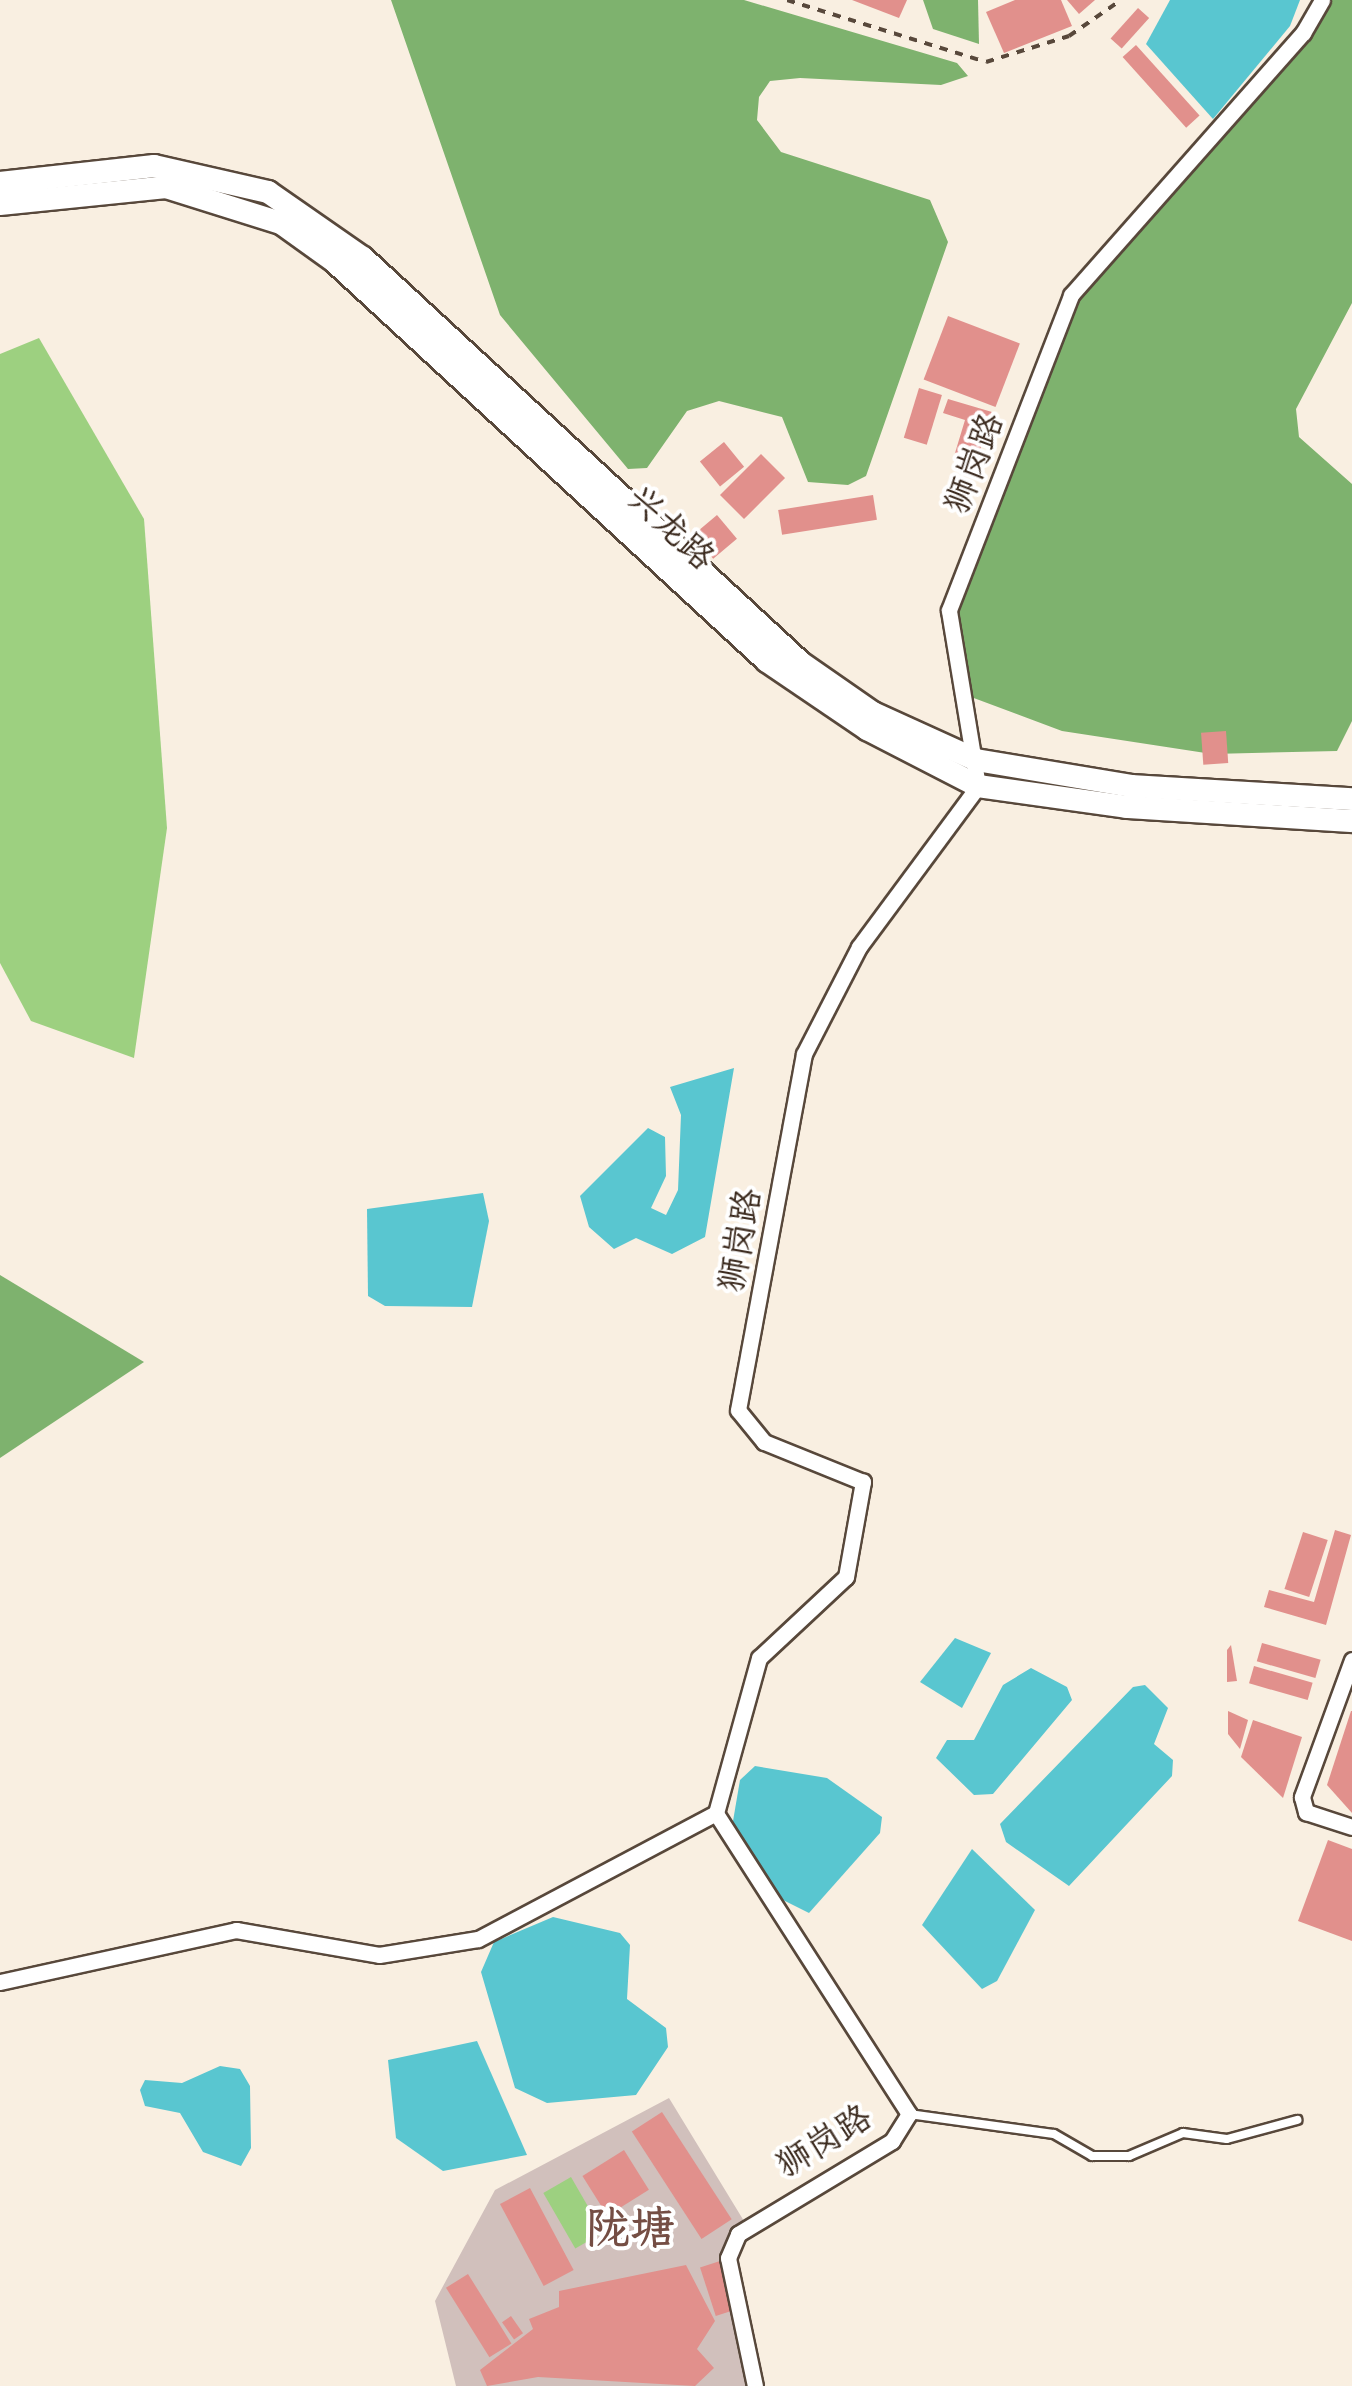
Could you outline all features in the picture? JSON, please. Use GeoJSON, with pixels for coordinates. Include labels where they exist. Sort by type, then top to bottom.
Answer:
{"type":"FeatureCollection","features":[{"type":"Feature","properties":{"kind":"main road","name":"兴龙路"},"geometry":{"type":"LineString","coordinates":[[0,183],[154,166],[268,192],[363,258],[801,663],[874,712],[976,760],[1130,786],[1352,800]]}},
{"type":"Feature","properties":{"kind":"main road","name":"兴龙路"},"geometry":{"type":"LineString","coordinates":[[0,204],[166,187],[280,223],[334,262],[767,661],[868,729],[978,786],[1127,807],[1352,821]]}},
{"type":"Feature","properties":{"kind":"street","name":"狮岗路"},"geometry":{"type":"LineString","coordinates":[[755,2386],[728,2258],[738,2234],[892,2142],[909,2114],[716,1813],[759,1658],[846,1578],[863,1482],[764,1442],[738,1410],[804,1054],[859,947],[978,786],[950,610],[1071,295],[1303,33],[1322,0]]}},
{"type":"Feature","properties":{"kind":"street"},"geometry":{"type":"LineString","coordinates":[[1352,1660],[1302,1805],[1352,1827]]}},
{"type":"Feature","properties":{"kind":"street"},"geometry":{"type":"LineString","coordinates":[[0,1982],[236,1930],[380,1955],[478,1940],[716,1813]]}},
{"type":"Feature","properties":{"kind":"lane"},"geometry":{"type":"LineString","coordinates":[[909,2114],[1054,2134],[1092,2156],[1130,2156],[1183,2133],[1227,2139],[1297,2120]]}},
{"type":"Feature","properties":{"kind":"path"},"geometry":{"type":"LineString","coordinates":[[787,0],[1009,62],[1121,0]]}},
{"type":"Feature","properties":{"kind":"shaded area"},"geometry":{"type":"Polygon","coordinates":[[[669,2098],[747,2226],[728,2258],[755,2386],[456,2386],[435,2301],[495,2190],[669,2098]]]}},
{"type":"Feature","properties":{"kind":"green space"},"geometry":{"type":"Polygon","coordinates":[[[391,0],[744,0],[957,63],[968,76],[941,85],[800,78],[770,81],[759,97],[757,120],[781,152],[930,200],[948,242],[866,476],[848,485],[808,482],[782,417],[719,401],[687,411],[647,468],[628,469],[500,315],[391,0]]]}},
{"type":"Feature","properties":{"kind":"green space"},"geometry":{"type":"Polygon","coordinates":[[[923,0],[978,0],[979,44],[933,29],[923,0]]]}},
{"type":"Feature","properties":{"kind":"green space"},"geometry":{"type":"Polygon","coordinates":[[[1322,0],[1352,0],[1352,303],[1296,409],[1299,437],[1352,484],[1352,721],[1337,751],[1212,754],[1062,731],[963,694],[949,610],[1071,295],[1322,0]]]}},
{"type":"Feature","properties":{"kind":"green space"},"geometry":{"type":"Polygon","coordinates":[[[39,338],[144,519],[167,828],[134,1058],[31,1021],[0,963],[0,354],[39,338]]]}},
{"type":"Feature","properties":{"kind":"green space"},"geometry":{"type":"Polygon","coordinates":[[[0,1275],[144,1362],[0,1458],[0,1275]]]}},
{"type":"Feature","properties":{"kind":"green space"},"geometry":{"type":"Polygon","coordinates":[[[571,2177],[603,2232],[575,2248],[543,2193],[571,2177]]]}},
{"type":"Feature","properties":{"kind":"water"},"geometry":{"type":"Polygon","coordinates":[[[1170,0],[1300,0],[1290,26],[1213,119],[1146,44],[1170,0]]]}},
{"type":"Feature","properties":{"kind":"water"},"geometry":{"type":"Polygon","coordinates":[[[734,1068],[705,1237],[672,1254],[636,1238],[614,1249],[589,1227],[580,1196],[648,1128],[665,1137],[666,1176],[651,1208],[666,1215],[678,1190],[681,1115],[670,1087],[734,1068]]]}},
{"type":"Feature","properties":{"kind":"water"},"geometry":{"type":"Polygon","coordinates":[[[483,1193],[489,1221],[472,1307],[385,1306],[368,1296],[367,1209],[483,1193]]]}},
{"type":"Feature","properties":{"kind":"water"},"geometry":{"type":"Polygon","coordinates":[[[955,1638],[991,1653],[962,1708],[920,1682],[955,1638]]]}},
{"type":"Feature","properties":{"kind":"water"},"geometry":{"type":"Polygon","coordinates":[[[1031,1668],[1067,1687],[1072,1700],[993,1794],[974,1795],[936,1758],[947,1740],[974,1740],[1003,1685],[1031,1668]]]}},
{"type":"Feature","properties":{"kind":"water"},"geometry":{"type":"Polygon","coordinates":[[[1145,1685],[1168,1708],[1154,1744],[1173,1760],[1172,1776],[1069,1886],[1006,1842],[1000,1824],[1133,1687],[1145,1685]]]}},
{"type":"Feature","properties":{"kind":"water"},"geometry":{"type":"Polygon","coordinates":[[[755,1766],[827,1778],[882,1817],[880,1833],[809,1913],[783,1900],[732,1827],[740,1780],[755,1766]]]}},
{"type":"Feature","properties":{"kind":"water"},"geometry":{"type":"Polygon","coordinates":[[[972,1849],[1035,1910],[997,1981],[982,1989],[922,1925],[972,1849]]]}},
{"type":"Feature","properties":{"kind":"water"},"geometry":{"type":"Polygon","coordinates":[[[553,1917],[620,1933],[630,1945],[627,1999],[666,2028],[668,2047],[636,2095],[547,2103],[515,2088],[481,1972],[494,1942],[553,1917]]]}},
{"type":"Feature","properties":{"kind":"water"},"geometry":{"type":"Polygon","coordinates":[[[477,2041],[527,2155],[443,2171],[396,2138],[388,2060],[477,2041]]]}},
{"type":"Feature","properties":{"kind":"water"},"geometry":{"type":"Polygon","coordinates":[[[220,2066],[240,2069],[250,2086],[251,2148],[241,2166],[203,2152],[180,2113],[145,2106],[140,2090],[145,2080],[182,2083],[220,2066]]]}},
{"type":"Feature","properties":{"kind":"building"},"geometry":{"type":"Polygon","coordinates":[[[852,0],[907,0],[899,18],[852,0]]]}},
{"type":"Feature","properties":{"kind":"building"},"geometry":{"type":"Polygon","coordinates":[[[1015,0],[1061,0],[1072,26],[1004,53],[986,12],[1015,0]]]}},
{"type":"Feature","properties":{"kind":"building"},"geometry":{"type":"Polygon","coordinates":[[[1067,0],[1095,0],[1079,14],[1067,0]]]}},
{"type":"Feature","properties":{"kind":"building"},"geometry":{"type":"Polygon","coordinates":[[[1138,8],[1149,18],[1122,49],[1111,38],[1138,8]]]}},
{"type":"Feature","properties":{"kind":"building"},"geometry":{"type":"Polygon","coordinates":[[[1136,45],[1200,116],[1186,128],[1123,57],[1136,45]]]}},
{"type":"Feature","properties":{"kind":"building"},"geometry":{"type":"Polygon","coordinates":[[[948,316],[1020,344],[996,407],[924,379],[948,316]]]}},
{"type":"Feature","properties":{"kind":"building"},"geometry":{"type":"Polygon","coordinates":[[[919,388],[942,395],[927,445],[904,438],[919,388]]]}},
{"type":"Feature","properties":{"kind":"building"},"geometry":{"type":"Polygon","coordinates":[[[948,399],[992,412],[977,460],[955,453],[965,420],[943,413],[948,399]]]}},
{"type":"Feature","properties":{"kind":"building"},"geometry":{"type":"Polygon","coordinates":[[[724,442],[744,467],[720,486],[700,462],[724,442]]]}},
{"type":"Feature","properties":{"kind":"building"},"geometry":{"type":"Polygon","coordinates":[[[761,454],[785,478],[744,519],[720,495],[761,454]]]}},
{"type":"Feature","properties":{"kind":"building"},"geometry":{"type":"Polygon","coordinates":[[[873,495],[877,520],[782,535],[778,510],[873,495]]]}},
{"type":"Feature","properties":{"kind":"building"},"geometry":{"type":"Polygon","coordinates":[[[717,515],[737,539],[713,559],[693,535],[717,515]]]}},
{"type":"Feature","properties":{"kind":"building"},"geometry":{"type":"Polygon","coordinates":[[[1226,731],[1228,763],[1203,765],[1201,733],[1226,731]]]}},
{"type":"Feature","properties":{"kind":"building"},"geometry":{"type":"Polygon","coordinates":[[[1335,1530],[1351,1535],[1326,1625],[1264,1607],[1269,1590],[1314,1602],[1335,1530]]]}},
{"type":"Feature","properties":{"kind":"building"},"geometry":{"type":"Polygon","coordinates":[[[1303,1532],[1328,1540],[1309,1597],[1284,1589],[1303,1532]]]}},
{"type":"Feature","properties":{"kind":"building"},"geometry":{"type":"Polygon","coordinates":[[[1262,1643],[1321,1660],[1315,1678],[1257,1661],[1262,1643]]]}},
{"type":"Feature","properties":{"kind":"building"},"geometry":{"type":"Polygon","coordinates":[[[1231,1645],[1237,1681],[1227,1682],[1227,1650],[1231,1645]]]}},
{"type":"Feature","properties":{"kind":"building"},"geometry":{"type":"Polygon","coordinates":[[[1254,1666],[1313,1683],[1308,1700],[1249,1683],[1254,1666]]]}},
{"type":"Feature","properties":{"kind":"building"},"geometry":{"type":"Polygon","coordinates":[[[1228,1711],[1248,1720],[1240,1749],[1228,1734],[1228,1711]]]}},
{"type":"Feature","properties":{"kind":"building"},"geometry":{"type":"Polygon","coordinates":[[[1352,1711],[1352,1813],[1327,1785],[1352,1711]]]}},
{"type":"Feature","properties":{"kind":"building"},"geometry":{"type":"Polygon","coordinates":[[[1253,1720],[1302,1737],[1283,1798],[1241,1757],[1253,1720]]]}},
{"type":"Feature","properties":{"kind":"building"},"geometry":{"type":"Polygon","coordinates":[[[1328,1840],[1352,1849],[1352,1941],[1298,1921],[1328,1840]]]}},
{"type":"Feature","properties":{"kind":"building"},"geometry":{"type":"Polygon","coordinates":[[[662,2112],[732,2219],[702,2239],[632,2132],[662,2112]]]}},
{"type":"Feature","properties":{"kind":"building"},"geometry":{"type":"Polygon","coordinates":[[[624,2150],[649,2190],[607,2216],[582,2176],[624,2150]]]}},
{"type":"Feature","properties":{"kind":"building"},"geometry":{"type":"Polygon","coordinates":[[[530,2188],[574,2270],[544,2286],[500,2204],[530,2188]]]}},
{"type":"Feature","properties":{"kind":"building"},"geometry":{"type":"Polygon","coordinates":[[[720,2261],[736,2310],[716,2316],[700,2267],[720,2261]]]}},
{"type":"Feature","properties":{"kind":"building"},"geometry":{"type":"Polygon","coordinates":[[[686,2265],[715,2321],[697,2349],[714,2368],[695,2386],[538,2377],[487,2386],[480,2370],[533,2329],[529,2319],[559,2307],[559,2291],[686,2265]]]}},
{"type":"Feature","properties":{"kind":"building"},"geometry":{"type":"Polygon","coordinates":[[[468,2274],[511,2344],[489,2357],[446,2288],[468,2274]]]}},
{"type":"Feature","properties":{"kind":"building"},"geometry":{"type":"Polygon","coordinates":[[[511,2316],[523,2333],[514,2340],[502,2322],[511,2316]]]}},
{"type":"Feature","properties":{"kind":"district","name":"陇塘"},"geometry":{"type":"Point","coordinates":[630,2229]}}]}
